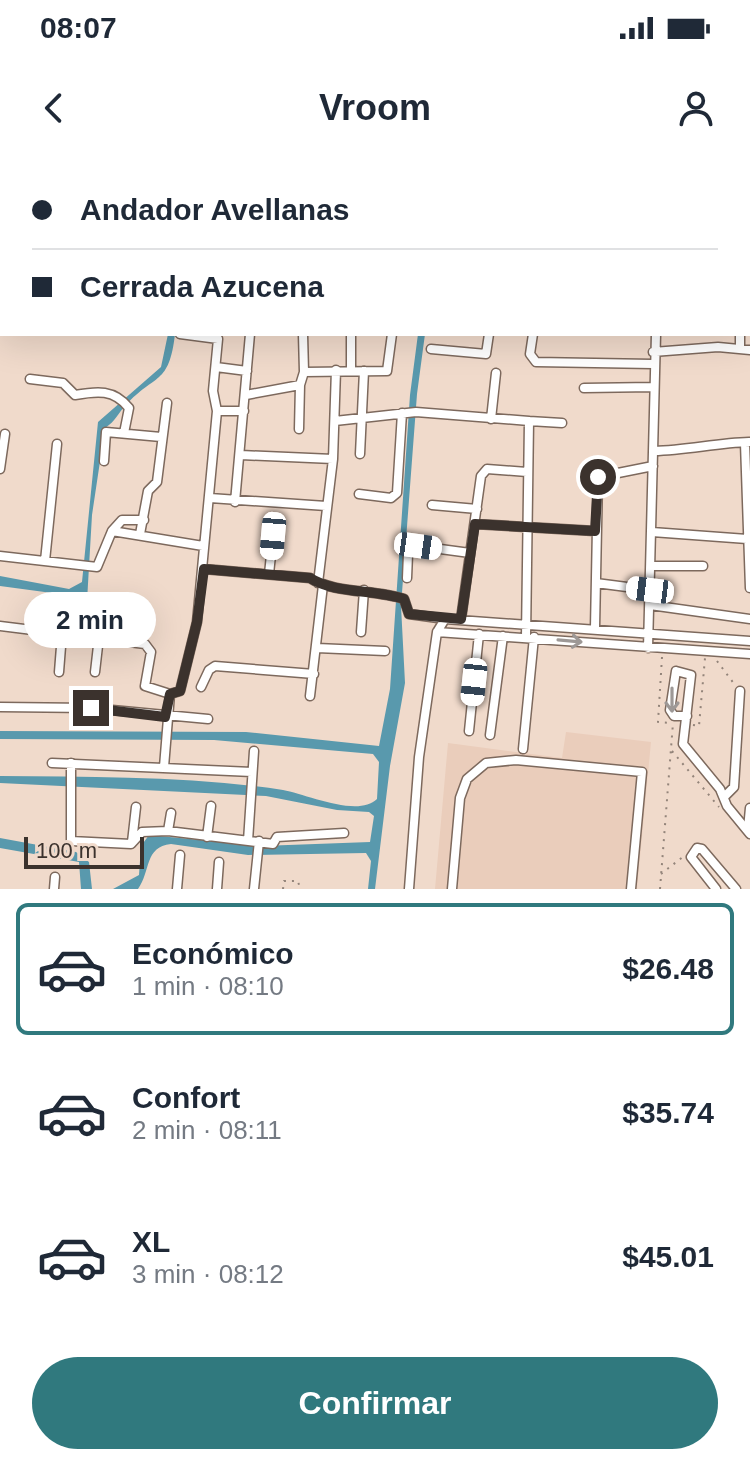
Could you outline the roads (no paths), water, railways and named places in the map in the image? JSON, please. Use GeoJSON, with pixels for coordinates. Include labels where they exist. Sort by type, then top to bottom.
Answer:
{"type":"FeatureCollection","features":[{"type":"Feature","properties":{"kind":"street"},"geometry":{"type":"LineString","coordinates":[[0,626],[99,637],[150,647],[145,686],[170,694],[180,691],[197,622],[217,411],[213,391],[217,337],[205,336]]}},
{"type":"Feature","properties":{"kind":"street"},"geometry":{"type":"LineString","coordinates":[[235,502],[250,336]]}},
{"type":"Feature","properties":{"kind":"street"},"geometry":{"type":"LineString","coordinates":[[299,429],[300,385],[304,372],[303,336]]}},
{"type":"Feature","properties":{"kind":"street"},"geometry":{"type":"LineString","coordinates":[[351,336],[351,371]]}},
{"type":"Feature","properties":{"kind":"street"},"geometry":{"type":"LineString","coordinates":[[304,372],[387,371],[392,336]]}},
{"type":"Feature","properties":{"kind":"street"},"geometry":{"type":"LineString","coordinates":[[431,349],[486,354],[489,336]]}},
{"type":"Feature","properties":{"kind":"street"},"geometry":{"type":"LineString","coordinates":[[533,336],[530,354],[536,362],[653,364]]}},
{"type":"Feature","properties":{"kind":"street"},"geometry":{"type":"LineString","coordinates":[[648,648],[656,336]]}},
{"type":"Feature","properties":{"kind":"street"},"geometry":{"type":"LineString","coordinates":[[740,336],[740,349]]}},
{"type":"Feature","properties":{"kind":"street"},"geometry":{"type":"LineString","coordinates":[[653,352],[750,350]]}},
{"type":"Feature","properties":{"kind":"street"},"geometry":{"type":"LineString","coordinates":[[216,367],[247,371]]}},
{"type":"Feature","properties":{"kind":"street"},"geometry":{"type":"LineString","coordinates":[[310,696],[317,648],[326,506],[333,459],[336,370]]}},
{"type":"Feature","properties":{"kind":"street"},"geometry":{"type":"LineString","coordinates":[[360,454],[364,371]]}},
{"type":"Feature","properties":{"kind":"street"},"geometry":{"type":"LineString","coordinates":[[491,419],[496,373]]}},
{"type":"Feature","properties":{"kind":"street"},"geometry":{"type":"LineString","coordinates":[[30,379],[63,383],[75,395],[94,391],[122,399],[129,408],[124,433]]}},
{"type":"Feature","properties":{"kind":"street"},"geometry":{"type":"LineString","coordinates":[[246,395],[300,385]]}},
{"type":"Feature","properties":{"kind":"street"},"geometry":{"type":"LineString","coordinates":[[584,388],[653,387]]}},
{"type":"Feature","properties":{"kind":"street"},"geometry":{"type":"LineString","coordinates":[[140,534],[148,491],[157,482],[167,403]]}},
{"type":"Feature","properties":{"kind":"street"},"geometry":{"type":"LineString","coordinates":[[217,411],[244,411]]}},
{"type":"Feature","properties":{"kind":"street"},"geometry":{"type":"LineString","coordinates":[[335,421],[416,412],[562,423]]}},
{"type":"Feature","properties":{"kind":"street"},"geometry":{"type":"LineString","coordinates":[[359,494],[391,498],[397,493],[404,413]]}},
{"type":"Feature","properties":{"kind":"street"},"geometry":{"type":"LineString","coordinates":[[523,749],[530,637],[526,623],[529,421]]}},
{"type":"Feature","properties":{"kind":"street"},"geometry":{"type":"LineString","coordinates":[[104,461],[106,432],[161,437]]}},
{"type":"Feature","properties":{"kind":"street"},"geometry":{"type":"LineString","coordinates":[[0,469],[5,434]]}},
{"type":"Feature","properties":{"kind":"street"},"geometry":{"type":"LineString","coordinates":[[654,451],[748,442],[750,588]]}},
{"type":"Feature","properties":{"kind":"street"},"geometry":{"type":"LineString","coordinates":[[45,561],[57,444]]}},
{"type":"Feature","properties":{"kind":"street"},"geometry":{"type":"LineString","coordinates":[[241,455],[333,459]]}},
{"type":"Feature","properties":{"kind":"street"},"geometry":{"type":"LineString","coordinates":[[595,628],[598,477],[653,466]]}},
{"type":"Feature","properties":{"kind":"street"},"geometry":{"type":"LineString","coordinates":[[461,619],[484,470],[527,472]]}},
{"type":"Feature","properties":{"kind":"street"},"geometry":{"type":"LineString","coordinates":[[210,498],[326,506]]}},
{"type":"Feature","properties":{"kind":"street"},"geometry":{"type":"LineString","coordinates":[[432,505],[477,509]]}},
{"type":"Feature","properties":{"kind":"street"},"geometry":{"type":"LineString","coordinates":[[0,556],[97,567],[122,520],[144,520]]}},
{"type":"Feature","properties":{"kind":"street"},"geometry":{"type":"LineString","coordinates":[[475,524],[595,531]]}},
{"type":"Feature","properties":{"kind":"street"},"geometry":{"type":"LineString","coordinates":[[117,530],[203,546]]}},
{"type":"Feature","properties":{"kind":"street"},"geometry":{"type":"LineString","coordinates":[[652,532],[747,539]]}},
{"type":"Feature","properties":{"kind":"street"},"geometry":{"type":"LineString","coordinates":[[269,574],[273,536]]}},
{"type":"Feature","properties":{"kind":"street"},"geometry":{"type":"LineString","coordinates":[[407,578],[408,554],[418,546],[470,553]]}},
{"type":"Feature","properties":{"kind":"street"},"geometry":{"type":"LineString","coordinates":[[650,566],[703,566]]}},
{"type":"Feature","properties":{"kind":"street"},"geometry":{"type":"LineString","coordinates":[[204,569],[310,578],[320,584],[385,592],[404,599],[409,614],[445,619],[750,641]]}},
{"type":"Feature","properties":{"kind":"street"},"geometry":{"type":"LineString","coordinates":[[596,583],[650,590]]}},
{"type":"Feature","properties":{"kind":"street"},"geometry":{"type":"LineString","coordinates":[[361,632],[364,590]]}},
{"type":"Feature","properties":{"kind":"street"},"geometry":{"type":"LineString","coordinates":[[650,605],[750,619]]}},
{"type":"Feature","properties":{"kind":"street"},"geometry":{"type":"LineString","coordinates":[[409,889],[419,757],[437,632],[445,619]]}},
{"type":"Feature","properties":{"kind":"street"},"geometry":{"type":"LineString","coordinates":[[437,632],[750,654]]}},
{"type":"Feature","properties":{"kind":"street"},"geometry":{"type":"LineString","coordinates":[[59,672],[62,634]]}},
{"type":"Feature","properties":{"kind":"street"},"geometry":{"type":"LineString","coordinates":[[469,731],[479,634]]}},
{"type":"Feature","properties":{"kind":"street"},"geometry":{"type":"LineString","coordinates":[[490,735],[503,636]]}},
{"type":"Feature","properties":{"kind":"street"},"geometry":{"type":"LineString","coordinates":[[95,672],[99,637]]}},
{"type":"Feature","properties":{"kind":"street"},"geometry":{"type":"LineString","coordinates":[[317,648],[385,651]]}},
{"type":"Feature","properties":{"kind":"street"},"geometry":{"type":"LineString","coordinates":[[201,687],[209,670],[215,666],[314,674]]}},
{"type":"Feature","properties":{"kind":"street"},"geometry":{"type":"LineString","coordinates":[[687,716],[674,716],[670,710],[676,671],[691,674],[687,716],[683,744],[749,832]]}},
{"type":"Feature","properties":{"kind":"street"},"geometry":{"type":"LineString","coordinates":[[724,797],[734,787],[740,691]]}},
{"type":"Feature","properties":{"kind":"street"},"geometry":{"type":"LineString","coordinates":[[164,767],[165,717],[170,694]]}},
{"type":"Feature","properties":{"kind":"street"},"geometry":{"type":"LineString","coordinates":[[0,707],[91,708],[208,719]]}},
{"type":"Feature","properties":{"kind":"street"},"geometry":{"type":"LineString","coordinates":[[248,841],[254,751]]}},
{"type":"Feature","properties":{"kind":"street"},"geometry":{"type":"LineString","coordinates":[[452,889],[460,798],[467,779],[486,763],[516,760],[642,772],[631,889]]}},
{"type":"Feature","properties":{"kind":"street"},"geometry":{"type":"LineString","coordinates":[[52,763],[252,772]]}},
{"type":"Feature","properties":{"kind":"street"},"geometry":{"type":"LineString","coordinates":[[71,763],[71,841],[131,844]]}},
{"type":"Feature","properties":{"kind":"street"},"geometry":{"type":"LineString","coordinates":[[207,837],[211,806]]}},
{"type":"Feature","properties":{"kind":"street"},"geometry":{"type":"LineString","coordinates":[[131,844],[136,807]]}},
{"type":"Feature","properties":{"kind":"street"},"geometry":{"type":"LineString","coordinates":[[749,832],[750,808]]}},
{"type":"Feature","properties":{"kind":"street"},"geometry":{"type":"LineString","coordinates":[[168,831],[171,813]]}},
{"type":"Feature","properties":{"kind":"street"},"geometry":{"type":"LineString","coordinates":[[131,844],[142,832],[168,831],[273,844],[277,837],[344,833]]}},
{"type":"Feature","properties":{"kind":"street"},"geometry":{"type":"LineString","coordinates":[[254,889],[259,842]]}},
{"type":"Feature","properties":{"kind":"street"},"geometry":{"type":"LineString","coordinates":[[716,889],[691,855],[697,848],[702,849],[736,889]]}},
{"type":"Feature","properties":{"kind":"street"},"geometry":{"type":"LineString","coordinates":[[177,889],[180,855]]}},
{"type":"Feature","properties":{"kind":"street"},"geometry":{"type":"LineString","coordinates":[[217,889],[219,862]]}},
{"type":"Feature","properties":{"kind":"street"},"geometry":{"type":"LineString","coordinates":[[54,889],[55,877]]}},
{"type":"Feature","properties":{"kind":"water"},"geometry":{"type":"Polygon","coordinates":[[[168,336],[175,336],[165,371],[136,395],[105,428],[92,515],[87,601],[76,604],[52,593],[0,586],[0,576],[69,589],[82,582],[98,422],[161,367],[168,336]]]}},
{"type":"Feature","properties":{"kind":"water"},"geometry":{"type":"Polygon","coordinates":[[[418,336],[425,336],[417,394],[401,606],[405,683],[390,766],[375,889],[368,889],[371,861],[366,853],[248,855],[171,844],[162,846],[152,855],[138,889],[113,889],[139,875],[141,846],[149,835],[261,846],[370,842],[374,816],[369,812],[337,810],[266,796],[0,783],[0,776],[213,782],[283,790],[345,806],[358,806],[377,799],[379,762],[373,754],[214,740],[0,739],[0,731],[246,732],[379,746],[390,689],[410,395],[418,336]]]}},
{"type":"Feature","properties":{"kind":"water"},"geometry":{"type":"Polygon","coordinates":[[[0,838],[76,852],[89,862],[92,889],[81,889],[79,862],[0,848],[0,838]]]}}]}
